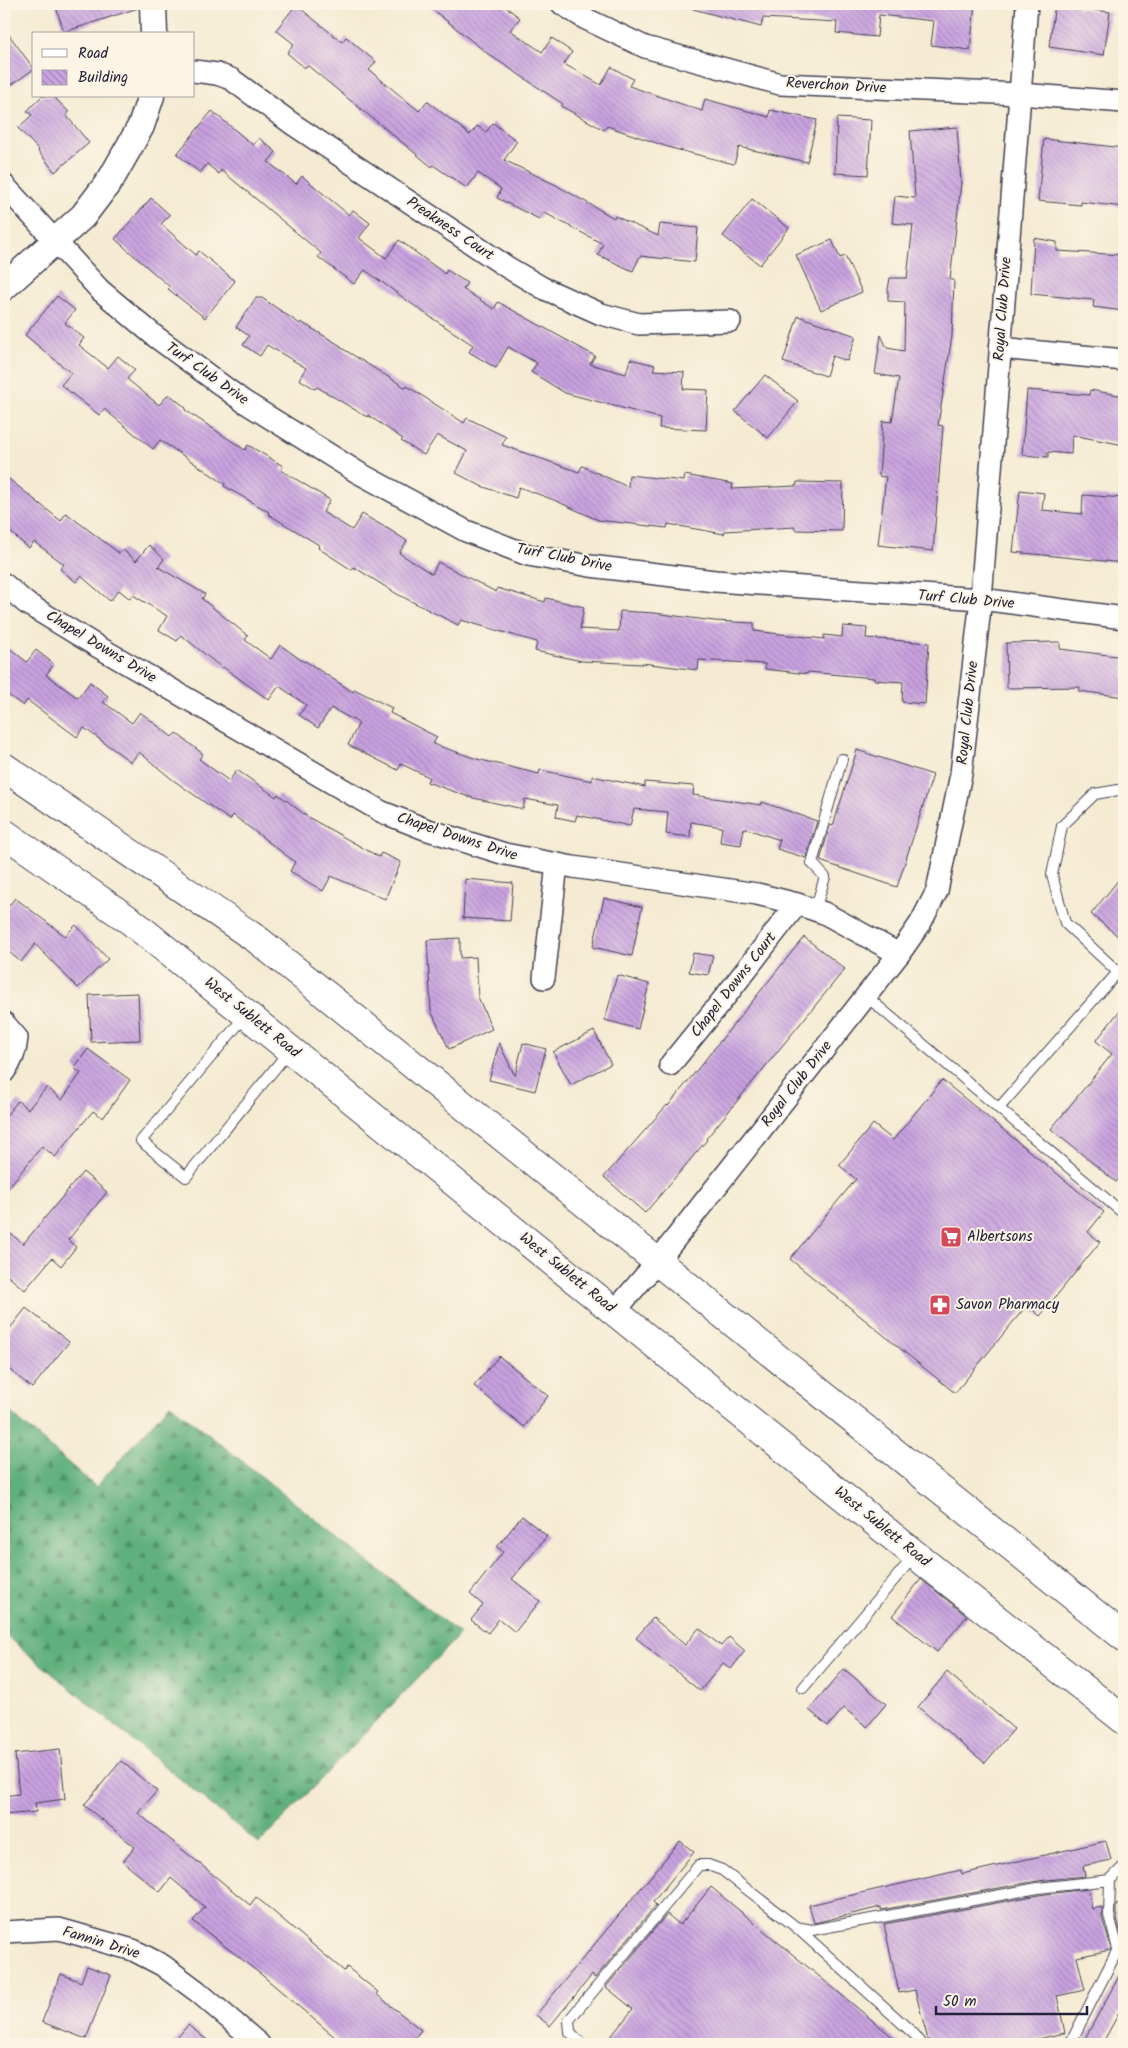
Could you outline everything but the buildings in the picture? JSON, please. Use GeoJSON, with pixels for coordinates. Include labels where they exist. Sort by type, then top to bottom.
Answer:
{"type":"FeatureCollection","features":[{"type":"Feature","properties":{"kind":"main road"},"geometry":{"type":"LineString","coordinates":[[4,767],[259,942],[1124,1637]]}},
{"type":"Feature","properties":{"kind":"main road","name":"West Sublett Road"},"geometry":{"type":"LineString","coordinates":[[4,833],[132,922],[916,1555],[1124,1720]]}},
{"type":"Feature","properties":{"kind":"street"},"geometry":{"type":"LineString","coordinates":[[153,4],[154,32]]}},
{"type":"Feature","properties":{"kind":"street","name":"Reverchon Drive"},"geometry":{"type":"LineString","coordinates":[[562,4],[584,18],[645,47],[780,84],[1020,94],[1124,102]]}},
{"type":"Feature","properties":{"kind":"street","name":"Royal Club Drive"},"geometry":{"type":"LineString","coordinates":[[615,1311],[657,1262],[899,954],[920,924],[937,891],[961,774],[981,599],[1027,4]]}},
{"type":"Feature","properties":{"kind":"street","name":"Preakness Court"},"geometry":{"type":"LineString","coordinates":[[195,72],[217,74],[231,79],[294,125],[490,256],[551,292],[601,314],[639,324],[730,321]]}},
{"type":"Feature","properties":{"kind":"street"},"geometry":{"type":"LineString","coordinates":[[4,288],[83,216],[111,179],[141,126],[150,98]]}},
{"type":"Feature","properties":{"kind":"street","name":"Turf Club Drive"},"geometry":{"type":"LineString","coordinates":[[4,185],[100,290],[156,338],[243,401],[357,472],[466,531],[528,554],[590,566],[715,581],[981,599],[1124,618]]}},
{"type":"Feature","properties":{"kind":"street"},"geometry":{"type":"LineString","coordinates":[[1000,348],[1124,360]]}},
{"type":"Feature","properties":{"kind":"street","name":"Chapel Downs Drive"},"geometry":{"type":"LineString","coordinates":[[4,584],[26,602],[95,645],[382,812],[424,829],[505,854],[557,864],[757,894],[806,907],[824,913],[899,954]]}},
{"type":"Feature","properties":{"kind":"street"},"geometry":{"type":"LineString","coordinates":[[544,978],[557,864]]}},
{"type":"Feature","properties":{"kind":"street","name":"Chapel Downs Court"},"geometry":{"type":"LineString","coordinates":[[670,1065],[725,997],[806,907]]}},
{"type":"Feature","properties":{"kind":"street"},"geometry":{"type":"LineString","coordinates":[[4,1023],[17,1038],[16,1048],[10,1064],[4,1072]]}},
{"type":"Feature","properties":{"kind":"street","name":"Fannin Drive"},"geometry":{"type":"LineString","coordinates":[[4,1932],[59,1929],[133,1950],[162,1965],[197,1991],[259,2044]]}},
{"type":"Feature","properties":{"kind":"lane"},"geometry":{"type":"LineString","coordinates":[[806,907],[825,877],[812,863],[842,759]]}},
{"type":"Feature","properties":{"kind":"lane"},"geometry":{"type":"LineString","coordinates":[[999,1108],[1118,972],[1065,923],[1052,874],[1062,826],[1095,794],[1124,789]]}},
{"type":"Feature","properties":{"kind":"lane"},"geometry":{"type":"LineString","coordinates":[[866,996],[1124,1214]]}},
{"type":"Feature","properties":{"kind":"lane"},"geometry":{"type":"LineString","coordinates":[[246,1014],[141,1141],[186,1177],[290,1050]]}},
{"type":"Feature","properties":{"kind":"lane"},"geometry":{"type":"LineString","coordinates":[[803,1688],[916,1555]]}},
{"type":"Feature","properties":{"kind":"lane"},"geometry":{"type":"LineString","coordinates":[[582,2044],[570,2032],[569,2020],[699,1865],[708,1865],[722,1870],[796,1927],[914,2034],[922,2044]]}},
{"type":"Feature","properties":{"kind":"lane"},"geometry":{"type":"LineString","coordinates":[[796,1927],[812,1930],[1038,1888],[1110,1880],[1124,1866]]}},
{"type":"Feature","properties":{"kind":"lane"},"geometry":{"type":"LineString","coordinates":[[1070,2044],[1118,1949],[1109,1915],[1110,1880]]}},
{"type":"Feature","properties":{"kind":"green space"},"geometry":{"type":"Polygon","coordinates":[[[170,1404],[460,1634],[259,1844],[4,1634],[4,1407],[96,1487],[170,1404]]]}},
{"type":"Feature","properties":{"kind":"place","name":"Albertsons"},"geometry":{"type":"Point","coordinates":[951,1237]}},
{"type":"Feature","properties":{"kind":"place","name":"Savon Pharmacy"},"geometry":{"type":"Point","coordinates":[940,1305]}}]}
